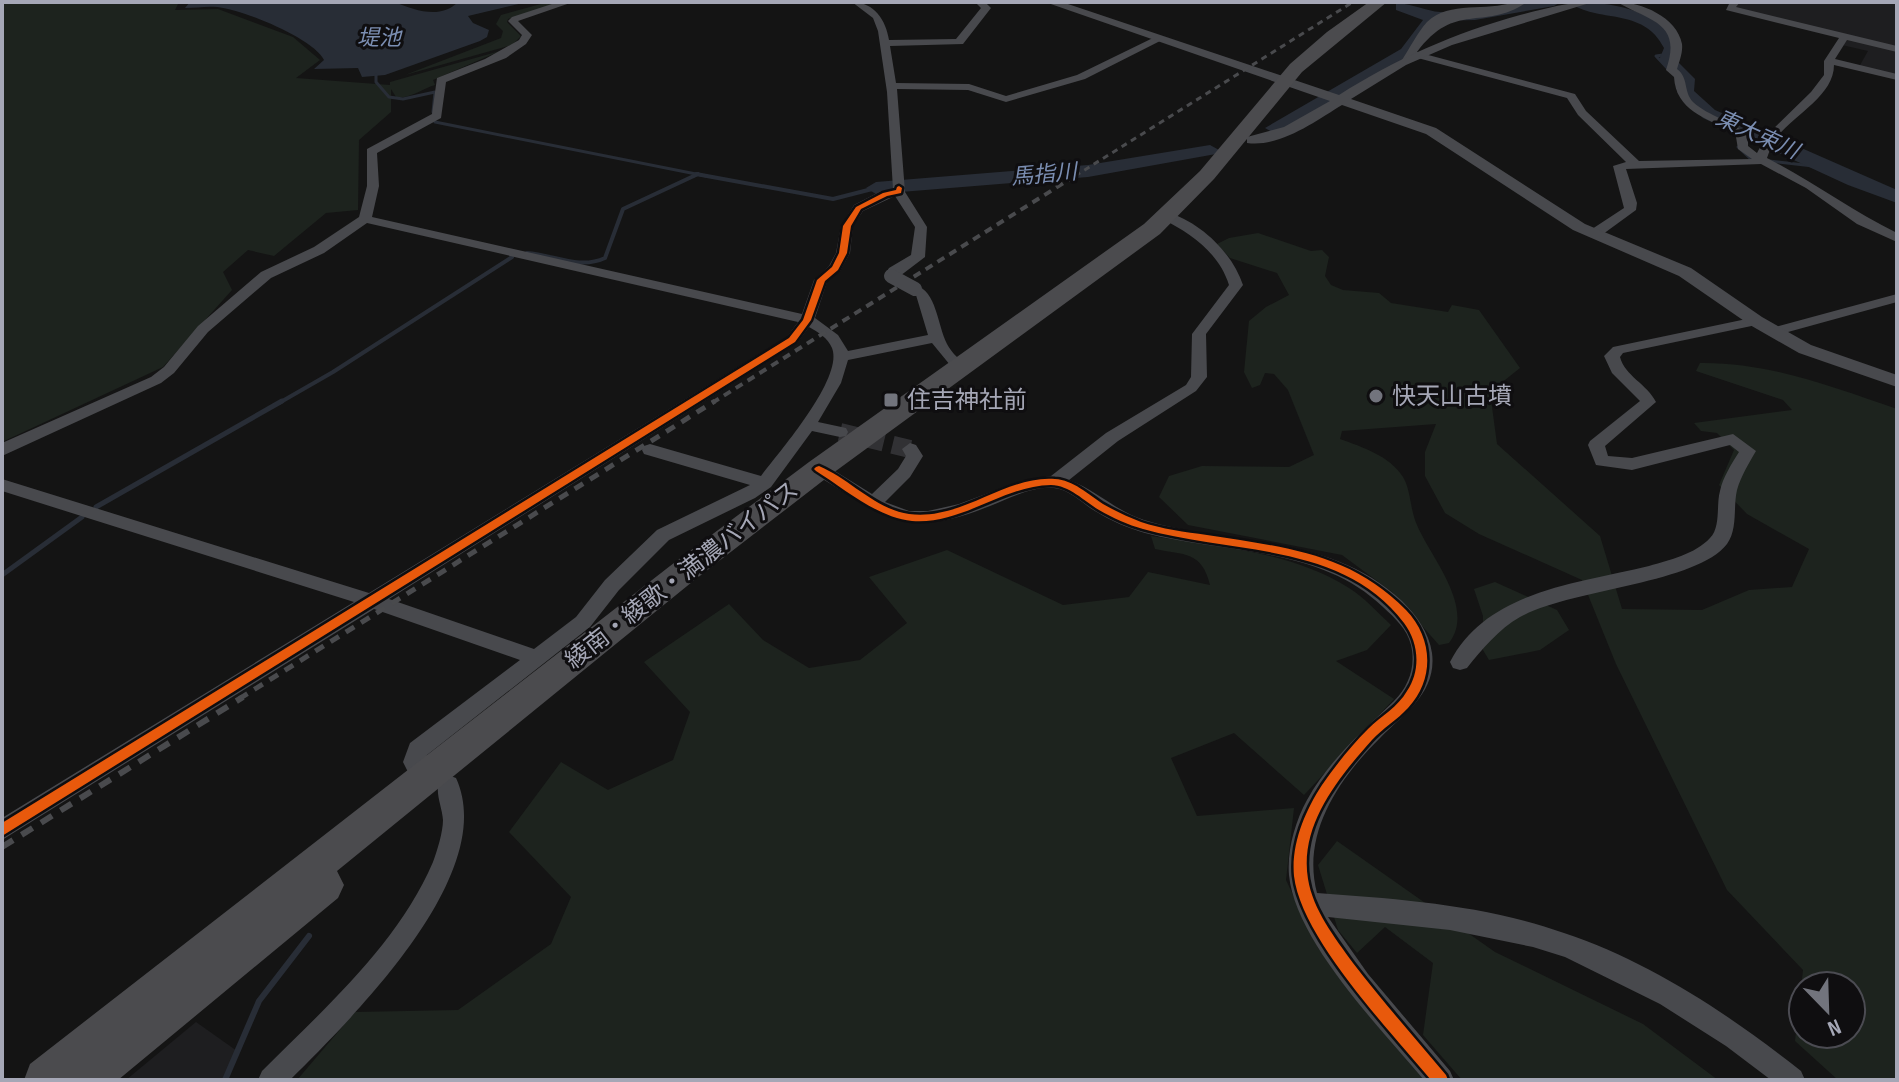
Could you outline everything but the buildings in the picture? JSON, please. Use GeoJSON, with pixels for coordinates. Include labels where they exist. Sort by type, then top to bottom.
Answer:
{"type":"FeatureCollection","features":[{"type":"Feature","properties":{"kind":"highway","name":"綾南・綾歌・満濃バイパス"},"geometry":{"type":"LineString","coordinates":[[46,1080],[696,584],[826,473],[960,368],[1173,218],[1207,175],[1333,35],[1379,2]]}},
{"type":"Feature","properties":{"kind":"highway","name":"綾南・綾歌・満濃バイパス"},"geometry":{"type":"LineString","coordinates":[[826,473],[1131,260],[1173,218],[1224,175],[1291,82],[1345,37],[1394,2]]}},
{"type":"Feature","properties":{"kind":"highway","name":"綾南・綾歌・満濃バイパス"},"geometry":{"type":"LineString","coordinates":[[83,1080],[435,782]]}},
{"type":"Feature","properties":{"kind":"street"},"geometry":{"type":"LineString","coordinates":[[2,450],[156,380],[169,370],[203,329],[266,275],[319,250],[365,219],[373,186],[371,151],[437,116],[441,80],[524,42],[527,35],[513,21],[515,19],[568,2]]}},
{"type":"Feature","properties":{"kind":"street"},"geometry":{"type":"LineString","coordinates":[[857,2],[877,17],[886,43],[899,188],[921,227],[918,257],[891,276],[922,293],[937,338],[950,361],[960,368]]}},
{"type":"Feature","properties":{"kind":"street"},"geometry":{"type":"LineString","coordinates":[[886,43],[959,42],[986,8],[980,2]]}},
{"type":"Feature","properties":{"kind":"street"},"geometry":{"type":"LineString","coordinates":[[1051,2],[1291,82],[1445,138],[1594,234],[1685,272],[1773,332],[1805,349],[1897,381]]}},
{"type":"Feature","properties":{"kind":"street"},"geometry":{"type":"LineString","coordinates":[[1412,58],[1421,36],[1441,17],[1505,8],[1522,2]]}},
{"type":"Feature","properties":{"kind":"street"},"geometry":{"type":"LineString","coordinates":[[1622,2],[1657,18],[1667,28],[1677,47],[1672,68],[1681,80],[1681,94],[1688,102],[1705,115],[1736,130],[1742,136],[1742,147],[1760,160],[1810,185],[1862,221],[1897,238]]}},
{"type":"Feature","properties":{"kind":"street"},"geometry":{"type":"LineString","coordinates":[[1735,2],[1729,8],[1897,49]]}},
{"type":"Feature","properties":{"kind":"street"},"geometry":{"type":"LineString","coordinates":[[1252,140],[1277,136],[1334,97],[1412,58],[1498,23],[1583,3]]}},
{"type":"Feature","properties":{"kind":"street"},"geometry":{"type":"LineString","coordinates":[[1594,234],[1630,210],[1631,203],[1619,166],[1754,163],[1760,160],[1769,143],[1829,75],[1829,61],[1844,37]]}},
{"type":"Feature","properties":{"kind":"street"},"geometry":{"type":"LineString","coordinates":[[891,86],[969,87],[1006,99],[1081,77],[1161,38]]}},
{"type":"Feature","properties":{"kind":"street"},"geometry":{"type":"LineString","coordinates":[[1412,58],[1571,96],[1582,113],[1635,164]]}},
{"type":"Feature","properties":{"kind":"street"},"geometry":{"type":"LineString","coordinates":[[1829,61],[1897,77]]}},
{"type":"Feature","properties":{"kind":"street"},"geometry":{"type":"LineString","coordinates":[[2,830],[792,340],[807,320],[821,280],[835,268],[843,253],[847,226],[858,208],[899,188]]}},
{"type":"Feature","properties":{"kind":"street"},"geometry":{"type":"LineString","coordinates":[[826,473],[898,514],[929,518],[1055,482],[1112,437],[1191,388],[1199,377],[1199,334],[1236,285],[1234,273],[1226,262],[1192,227],[1173,218]]}},
{"type":"Feature","properties":{"kind":"street"},"geometry":{"type":"LineString","coordinates":[[271,1080],[352,999],[396,946],[419,912],[444,860],[452,831],[454,800],[414,762],[418,750],[583,622],[612,585],[663,535],[765,483],[809,425],[841,363],[836,342],[827,331],[807,320],[365,219]]}},
{"type":"Feature","properties":{"kind":"street"},"geometry":{"type":"LineString","coordinates":[[1773,332],[1897,298]]}},
{"type":"Feature","properties":{"kind":"street"},"geometry":{"type":"LineString","coordinates":[[1460,662],[1485,633],[1515,610],[1566,590],[1662,570],[1709,550],[1722,538],[1732,476],[1748,451],[1733,439],[1632,464],[1602,461],[1596,445],[1648,402],[1645,394],[1619,372],[1612,361],[1618,350],[1756,321]]}},
{"type":"Feature","properties":{"kind":"street"},"geometry":{"type":"LineString","coordinates":[[841,357],[937,338]]}},
{"type":"Feature","properties":{"kind":"street"},"geometry":{"type":"LineString","coordinates":[[809,425],[840,432]]}},
{"type":"Feature","properties":{"kind":"street"},"geometry":{"type":"LineString","coordinates":[[874,502],[904,473],[915,456],[910,449]]}},
{"type":"Feature","properties":{"kind":"street"},"geometry":{"type":"LineString","coordinates":[[650,450],[765,483]]}},
{"type":"Feature","properties":{"kind":"street"},"geometry":{"type":"LineString","coordinates":[[1055,482],[1070,487],[1121,518],[1148,527],[1272,547],[1319,559],[1389,598],[1412,625],[1424,650],[1422,675],[1411,697],[1371,733],[1317,804],[1310,821],[1301,879],[1315,917],[1347,963],[1441,1080]]}},
{"type":"Feature","properties":{"kind":"street"},"geometry":{"type":"LineString","coordinates":[[2,485],[370,600],[538,658]]}},
{"type":"Feature","properties":{"kind":"street"},"geometry":{"type":"LineString","coordinates":[[1310,904],[1408,911],[1534,936],[1576,950],[1675,998],[1792,1080]]}},
{"type":"Feature","properties":{"kind":"shaded area"},"geometry":{"type":"Polygon","coordinates":[[[2,2],[179,2],[175,10],[218,9],[293,37],[320,60],[296,78],[390,85],[390,82],[500,51],[433,80],[435,85],[411,95],[396,97],[391,89],[391,112],[359,140],[358,210],[326,213],[274,256],[248,250],[223,272],[232,290],[163,367],[2,442],[2,2]]]}},
{"type":"Feature","properties":{"kind":"shaded area"},"geometry":{"type":"Polygon","coordinates":[[[548,2],[561,2],[508,19],[507,22],[521,36],[512,45],[405,75],[501,38],[503,31],[496,24],[501,15],[548,2]]]}},
{"type":"Feature","properties":{"kind":"shaded area"},"geometry":{"type":"Polygon","coordinates":[[[1739,2],[1897,3],[1897,48],[1731,8],[1739,2]]]}},
{"type":"Feature","properties":{"kind":"shaded area"},"geometry":{"type":"Polygon","coordinates":[[[1847,39],[1897,50],[1897,76],[1859,67],[1868,51],[1842,45],[1847,39]]]}},
{"type":"Feature","properties":{"kind":"shaded area"},"geometry":{"type":"Polygon","coordinates":[[[1258,233],[1311,251],[1322,250],[1329,257],[1325,276],[1331,285],[1343,290],[1379,293],[1391,303],[1448,312],[1452,305],[1479,310],[1520,368],[1490,392],[1497,444],[1600,536],[1622,609],[1702,610],[1749,590],[1792,587],[1809,549],[1747,514],[1719,485],[1734,450],[1717,433],[1701,431],[1694,423],[1792,410],[1783,400],[1696,371],[1700,363],[1776,371],[1897,409],[1897,1080],[1838,1080],[1805,1050],[1867,1050],[1867,970],[1803,970],[1727,890],[1616,664],[1582,580],[1479,534],[1445,513],[1425,476],[1425,452],[1436,424],[1342,431],[1340,439],[1383,458],[1403,477],[1417,525],[1454,599],[1456,629],[1449,643],[1439,645],[1392,592],[1342,555],[1188,525],[1159,497],[1169,476],[1202,466],[1289,467],[1314,455],[1288,390],[1274,374],[1265,373],[1260,385],[1252,388],[1244,372],[1249,321],[1266,307],[1289,295],[1277,273],[1230,258],[1217,244],[1229,238],[1258,233]]]}},
{"type":"Feature","properties":{"kind":"shaded area"},"geometry":{"type":"Polygon","coordinates":[[[1151,536],[1228,547],[1303,566],[1355,592],[1391,625],[1367,650],[1336,661],[1394,699],[1304,795],[1234,733],[1171,758],[1197,816],[1294,808],[1286,880],[1318,948],[1428,1080],[297,1080],[355,1012],[458,1010],[551,944],[571,897],[509,832],[561,762],[608,790],[673,760],[690,712],[644,662],[729,604],[763,640],[809,668],[860,660],[907,623],[869,577],[947,550],[1063,605],[1129,597],[1148,572],[1210,585],[1207,574],[1197,560],[1155,549],[1151,536]]]}},
{"type":"Feature","properties":{"kind":"shaded area"},"geometry":{"type":"Polygon","coordinates":[[[1495,582],[1557,610],[1569,630],[1540,650],[1489,660],[1483,650],[1483,616],[1474,589],[1495,582]]]}},
{"type":"Feature","properties":{"kind":"shaded area"},"geometry":{"type":"Polygon","coordinates":[[[1337,841],[1495,952],[1643,1024],[1718,1080],[1462,1080],[1423,1035],[1433,963],[1385,927],[1357,953],[1338,930],[1318,865],[1337,841]]]}},
{"type":"Feature","properties":{"kind":"shaded area"},"geometry":{"type":"Polygon","coordinates":[[[196,1022],[237,1051],[222,1080],[126,1080],[196,1022]]]}},
{"type":"Feature","properties":{"kind":"water","name":"堤池"},"geometry":{"type":"Polygon","coordinates":[[[190,2],[394,2],[435,12],[458,2],[527,2],[468,16],[473,23],[489,30],[487,37],[480,41],[385,75],[362,77],[358,68],[314,69],[324,60],[318,52],[276,26],[228,9],[185,8],[190,2]]]}},
{"type":"Feature","properties":{"kind":"waterway","name":"東大束川"},"geometry":{"type":"LineString","coordinates":[[1432,17],[1475,15],[1554,2]]}},
{"type":"Feature","properties":{"kind":"waterway","name":"東大束川"},"geometry":{"type":"LineString","coordinates":[[1576,2],[1632,15],[1657,27],[1672,48],[1667,60],[1687,79],[1685,92],[1709,114],[1897,197]]}},
{"type":"Feature","properties":{"kind":"waterway","name":"東大束川"},"geometry":{"type":"LineString","coordinates":[[1401,7],[1414,14],[1432,17]]}},
{"type":"Feature","properties":{"kind":"waterway","name":"馬指川"},"geometry":{"type":"LineString","coordinates":[[1274,128],[1296,119],[1407,52],[1432,17]]}},
{"type":"Feature","properties":{"kind":"waterway"},"geometry":{"type":"LineString","coordinates":[[1670,54],[1656,56],[1670,71]]}},
{"type":"Feature","properties":{"kind":"waterway"},"geometry":{"type":"LineString","coordinates":[[376,75],[376,82],[389,97],[403,99],[435,92],[433,112]]}},
{"type":"Feature","properties":{"kind":"waterway"},"geometry":{"type":"LineString","coordinates":[[435,122],[697,174]]}},
{"type":"Feature","properties":{"kind":"waterway"},"geometry":{"type":"LineString","coordinates":[[1738,147],[1752,160]]}},
{"type":"Feature","properties":{"kind":"waterway","name":"馬指川"},"geometry":{"type":"LineString","coordinates":[[876,188],[1088,171],[1210,150]]}},
{"type":"Feature","properties":{"kind":"waterway"},"geometry":{"type":"LineString","coordinates":[[1769,161],[1822,167]]}},
{"type":"Feature","properties":{"kind":"waterway"},"geometry":{"type":"LineString","coordinates":[[527,253],[586,263],[605,258],[623,209],[697,174]]}},
{"type":"Feature","properties":{"kind":"waterway"},"geometry":{"type":"LineString","coordinates":[[697,174],[706,176]]}},
{"type":"Feature","properties":{"kind":"waterway"},"geometry":{"type":"LineString","coordinates":[[697,174],[833,199],[876,188]]}},
{"type":"Feature","properties":{"kind":"waterway"},"geometry":{"type":"LineString","coordinates":[[279,403],[333,372],[512,257]]}},
{"type":"Feature","properties":{"kind":"waterway"},"geometry":{"type":"LineString","coordinates":[[96,507],[282,401]]}},
{"type":"Feature","properties":{"kind":"waterway"},"geometry":{"type":"LineString","coordinates":[[2,575],[82,517]]}},
{"type":"Feature","properties":{"kind":"waterway"},"geometry":{"type":"LineString","coordinates":[[225,1080],[259,1001],[309,936]]}},
{"type":"Feature","properties":{"kind":"tunnel"},"geometry":{"type":"LineString","coordinates":[[840,432],[910,449]]}},
{"type":"Feature","properties":{"kind":"railway"},"geometry":{"type":"LineString","coordinates":[[1075,176],[1353,2]]}},
{"type":"Feature","properties":{"kind":"railway"},"geometry":{"type":"LineString","coordinates":[[712,403],[1078,174]]}},
{"type":"Feature","properties":{"kind":"railway"},"geometry":{"type":"LineString","coordinates":[[239,699],[715,401]]}},
{"type":"Feature","properties":{"kind":"railway"},"geometry":{"type":"LineString","coordinates":[[2,847],[243,697]]}},
{"type":"Feature","properties":{"kind":"cycle path"},"geometry":{"type":"LineString","coordinates":[[2,830],[792,340],[807,320],[821,280],[835,268],[843,253],[847,226],[858,208],[885,194],[899,192],[899,188]]}},
{"type":"Feature","properties":{"kind":"cycle path"},"geometry":{"type":"LineString","coordinates":[[819,469],[874,503],[909,517],[928,518],[947,514],[1021,487],[1061,483],[1114,514],[1141,525],[1318,560],[1349,572],[1378,590],[1404,615],[1416,633],[1422,652],[1418,682],[1404,704],[1356,750],[1318,802],[1304,838],[1301,878],[1307,900],[1338,953],[1441,1080]]}},
{"type":"Feature","properties":{"kind":"place","name":"快天山古墳"},"geometry":{"type":"Point","coordinates":[1376,396]}},
{"type":"Feature","properties":{"kind":"place","name":"住吉神社前"},"geometry":{"type":"Point","coordinates":[891,400]}}]}
